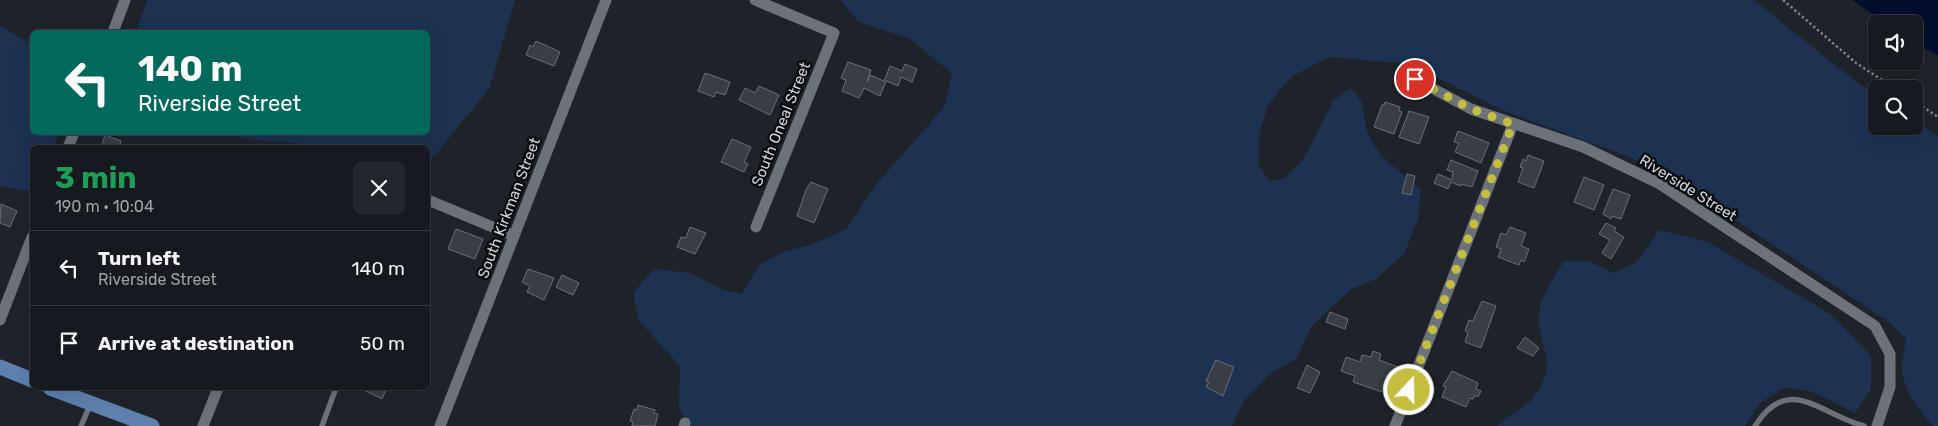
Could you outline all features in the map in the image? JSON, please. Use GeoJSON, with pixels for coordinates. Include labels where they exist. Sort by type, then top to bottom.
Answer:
{"type":"FeatureCollection","features":[{"type":"Feature","properties":{"kind":"main road"},"geometry":{"type":"LineString","coordinates":[[0,367],[30,379]]}},
{"type":"Feature","properties":{"kind":"main road"},"geometry":{"type":"LineString","coordinates":[[55,390],[152,426]]}},
{"type":"Feature","properties":{"kind":"street"},"geometry":{"type":"LineString","coordinates":[[114,30],[126,0]]}},
{"type":"Feature","properties":{"kind":"street","name":"South Kirkman Street"},"geometry":{"type":"LineString","coordinates":[[440,426],[606,0]]}},
{"type":"Feature","properties":{"kind":"street","name":"South Oneal Street"},"geometry":{"type":"LineString","coordinates":[[755,0],[834,33],[756,227]]}},
{"type":"Feature","properties":{"kind":"street","name":"Riverside Street"},"geometry":{"type":"LineString","coordinates":[[1415,79],[1463,105],[1583,147],[1658,183],[1875,326],[1890,354],[1890,386],[1877,426]]}},
{"type":"Feature","properties":{"kind":"street"},"geometry":{"type":"LineString","coordinates":[[1395,426],[1513,124]]}},
{"type":"Feature","properties":{"kind":"street"},"geometry":{"type":"LineString","coordinates":[[430,201],[514,236]]}},
{"type":"Feature","properties":{"kind":"street"},"geometry":{"type":"LineString","coordinates":[[0,320],[30,242]]}},
{"type":"Feature","properties":{"kind":"street"},"geometry":{"type":"LineString","coordinates":[[203,426],[217,390]]}},
{"type":"Feature","properties":{"kind":"lane"},"geometry":{"type":"LineString","coordinates":[[322,426],[335,390]]}},
{"type":"Feature","properties":{"kind":"lane"},"geometry":{"type":"LineString","coordinates":[[1755,426],[1764,412],[1773,404],[1784,399],[1797,398],[1864,426]]}},
{"type":"Feature","properties":{"kind":"lane"},"geometry":{"type":"LineString","coordinates":[[81,426],[90,404]]}},
{"type":"Feature","properties":{"kind":"path"},"geometry":{"type":"LineString","coordinates":[[1783,0],[1856,63],[1882,80]]}},
{"type":"Feature","properties":{"kind":"path"},"geometry":{"type":"LineString","coordinates":[[1923,107],[1938,116]]}},
{"type":"Feature","properties":{"kind":"shaded area"},"geometry":{"type":"Polygon","coordinates":[[[147,0],[515,0],[489,89],[435,155],[430,158],[430,145],[309,145],[249,139],[233,135],[430,135],[430,30],[137,30],[147,0]]]}},
{"type":"Feature","properties":{"kind":"shaded area"},"geometry":{"type":"Polygon","coordinates":[[[840,0],[1754,0],[1868,90],[1868,135],[1923,135],[1923,126],[1938,136],[1938,426],[1933,426],[1909,394],[1902,371],[1906,339],[1889,322],[1704,199],[1629,157],[1502,110],[1410,64],[1329,57],[1291,77],[1268,105],[1259,134],[1259,166],[1269,181],[1283,179],[1303,160],[1333,101],[1350,88],[1363,105],[1368,133],[1377,150],[1421,189],[1418,219],[1404,254],[1376,279],[1351,289],[1312,326],[1296,359],[1270,374],[1244,401],[1232,426],[691,426],[679,409],[680,366],[639,321],[633,293],[654,269],[689,273],[722,289],[741,294],[761,264],[786,251],[811,245],[846,229],[874,187],[944,107],[952,73],[908,38],[859,22],[840,0]]]}},
{"type":"Feature","properties":{"kind":"shaded area"},"geometry":{"type":"Polygon","coordinates":[[[1852,0],[1938,0],[1938,55],[1923,48],[1923,15],[1874,15],[1852,0]]]}},
{"type":"Feature","properties":{"kind":"shaded area"},"geometry":{"type":"Polygon","coordinates":[[[0,26],[30,43],[30,135],[58,135],[54,145],[30,145],[30,188],[28,191],[0,186],[0,26]]]}},
{"type":"Feature","properties":{"kind":"shaded area"},"geometry":{"type":"Polygon","coordinates":[[[1659,230],[1708,242],[1832,315],[1871,356],[1871,389],[1855,413],[1813,392],[1786,387],[1761,402],[1745,426],[1498,426],[1533,398],[1543,382],[1547,363],[1541,337],[1540,309],[1548,287],[1564,261],[1589,261],[1613,273],[1637,262],[1659,230]]]}},
{"type":"Feature","properties":{"kind":"building"},"geometry":{"type":"Polygon","coordinates":[[[536,41],[560,52],[554,66],[526,55],[530,45],[533,47],[536,41]]]}},
{"type":"Feature","properties":{"kind":"building"},"geometry":{"type":"Polygon","coordinates":[[[848,62],[871,70],[867,82],[870,75],[884,81],[890,66],[902,71],[905,64],[917,69],[912,82],[901,77],[898,86],[886,81],[880,96],[864,88],[859,98],[842,91],[846,80],[841,78],[848,62]]]}},
{"type":"Feature","properties":{"kind":"building"},"geometry":{"type":"Polygon","coordinates":[[[705,73],[730,82],[725,95],[716,92],[714,97],[698,91],[705,73]]]}},
{"type":"Feature","properties":{"kind":"building"},"geometry":{"type":"Polygon","coordinates":[[[759,86],[779,95],[770,115],[739,100],[745,88],[755,93],[759,86]]]}},
{"type":"Feature","properties":{"kind":"building"},"geometry":{"type":"Polygon","coordinates":[[[1385,102],[1400,107],[1399,111],[1402,112],[1394,134],[1374,127],[1382,105],[1385,102]]]}},
{"type":"Feature","properties":{"kind":"building"},"geometry":{"type":"Polygon","coordinates":[[[1409,111],[1429,117],[1419,144],[1399,137],[1409,111]]]}},
{"type":"Feature","properties":{"kind":"building"},"geometry":{"type":"Polygon","coordinates":[[[1458,131],[1489,143],[1481,163],[1455,152],[1459,143],[1454,142],[1458,131]]]}},
{"type":"Feature","properties":{"kind":"building"},"geometry":{"type":"Polygon","coordinates":[[[105,135],[121,141],[120,145],[102,145],[105,135]]]}},
{"type":"Feature","properties":{"kind":"building"},"geometry":{"type":"Polygon","coordinates":[[[732,139],[751,147],[744,162],[748,164],[744,172],[721,162],[732,139]]]}},
{"type":"Feature","properties":{"kind":"building"},"geometry":{"type":"Polygon","coordinates":[[[1528,155],[1544,161],[1534,188],[1518,182],[1523,168],[1520,167],[1523,159],[1526,161],[1528,155]]]}},
{"type":"Feature","properties":{"kind":"building"},"geometry":{"type":"Polygon","coordinates":[[[1451,160],[1478,171],[1472,187],[1461,184],[1460,186],[1451,182],[1448,189],[1434,183],[1438,174],[1452,180],[1453,172],[1447,170],[1451,160]]]}},
{"type":"Feature","properties":{"kind":"building"},"geometry":{"type":"Polygon","coordinates":[[[1407,174],[1415,176],[1411,195],[1402,193],[1407,174]]]}},
{"type":"Feature","properties":{"kind":"building"},"geometry":{"type":"Polygon","coordinates":[[[1584,177],[1604,185],[1594,210],[1574,202],[1584,177]]]}},
{"type":"Feature","properties":{"kind":"building"},"geometry":{"type":"Polygon","coordinates":[[[811,182],[828,189],[814,223],[797,216],[806,190],[811,182]]]}},
{"type":"Feature","properties":{"kind":"building"},"geometry":{"type":"Polygon","coordinates":[[[1613,189],[1630,195],[1621,219],[1612,216],[1611,219],[1603,214],[1613,189]]]}},
{"type":"Feature","properties":{"kind":"building"},"geometry":{"type":"Polygon","coordinates":[[[1,204],[17,211],[10,227],[0,223],[1,204]]]}},
{"type":"Feature","properties":{"kind":"building"},"geometry":{"type":"Polygon","coordinates":[[[1606,223],[1616,228],[1614,231],[1624,237],[1611,259],[1602,253],[1610,240],[1599,234],[1606,223]]]}},
{"type":"Feature","properties":{"kind":"building"},"geometry":{"type":"Polygon","coordinates":[[[690,227],[706,233],[695,254],[677,247],[681,237],[686,238],[690,227]]]}},
{"type":"Feature","properties":{"kind":"building"},"geometry":{"type":"Polygon","coordinates":[[[1510,227],[1526,233],[1521,246],[1529,249],[1524,262],[1521,260],[1519,265],[1498,257],[1501,249],[1496,247],[1501,233],[1506,235],[1510,227]]]}},
{"type":"Feature","properties":{"kind":"building"},"geometry":{"type":"Polygon","coordinates":[[[456,229],[483,239],[475,259],[448,249],[456,229]]]}},
{"type":"Feature","properties":{"kind":"building"},"geometry":{"type":"Polygon","coordinates":[[[528,269],[554,278],[544,300],[527,292],[530,286],[522,282],[528,269]]]}},
{"type":"Feature","properties":{"kind":"building"},"geometry":{"type":"Polygon","coordinates":[[[562,275],[579,283],[573,295],[556,287],[562,275]]]}},
{"type":"Feature","properties":{"kind":"building"},"geometry":{"type":"Polygon","coordinates":[[[1482,301],[1496,306],[1481,348],[1465,342],[1468,332],[1465,331],[1469,320],[1473,321],[1482,301]]]}},
{"type":"Feature","properties":{"kind":"building"},"geometry":{"type":"Polygon","coordinates":[[[1330,312],[1348,319],[1345,329],[1326,322],[1330,312]]]}},
{"type":"Feature","properties":{"kind":"building"},"geometry":{"type":"Polygon","coordinates":[[[1525,337],[1539,348],[1533,356],[1517,348],[1525,337]]]}},
{"type":"Feature","properties":{"kind":"building"},"geometry":{"type":"Polygon","coordinates":[[[1373,351],[1381,354],[1379,360],[1398,367],[1388,394],[1353,382],[1355,376],[1341,371],[1346,357],[1360,362],[1362,355],[1371,357],[1373,351]]]}},
{"type":"Feature","properties":{"kind":"building"},"geometry":{"type":"Polygon","coordinates":[[[1216,360],[1234,367],[1223,396],[1206,387],[1209,382],[1206,381],[1216,360]]]}},
{"type":"Feature","properties":{"kind":"building"},"geometry":{"type":"Polygon","coordinates":[[[1307,365],[1320,372],[1310,393],[1297,388],[1307,365]]]}},
{"type":"Feature","properties":{"kind":"building"},"geometry":{"type":"Polygon","coordinates":[[[1452,371],[1478,383],[1476,389],[1481,391],[1478,397],[1475,395],[1473,399],[1470,398],[1466,407],[1442,397],[1446,387],[1443,386],[1452,371]]]}},
{"type":"Feature","properties":{"kind":"building"},"geometry":{"type":"Polygon","coordinates":[[[364,390],[386,390],[382,399],[364,390]]]}},
{"type":"Feature","properties":{"kind":"building"},"geometry":{"type":"Polygon","coordinates":[[[638,405],[655,410],[654,413],[658,414],[655,426],[632,426],[633,422],[630,421],[634,409],[637,410],[638,405]]]}},
{"type":"Feature","properties":{"kind":"route"},"geometry":{"type":"LineString","coordinates":[[1409,390],[1513,124],[1455,102],[1415,79]]}}]}
